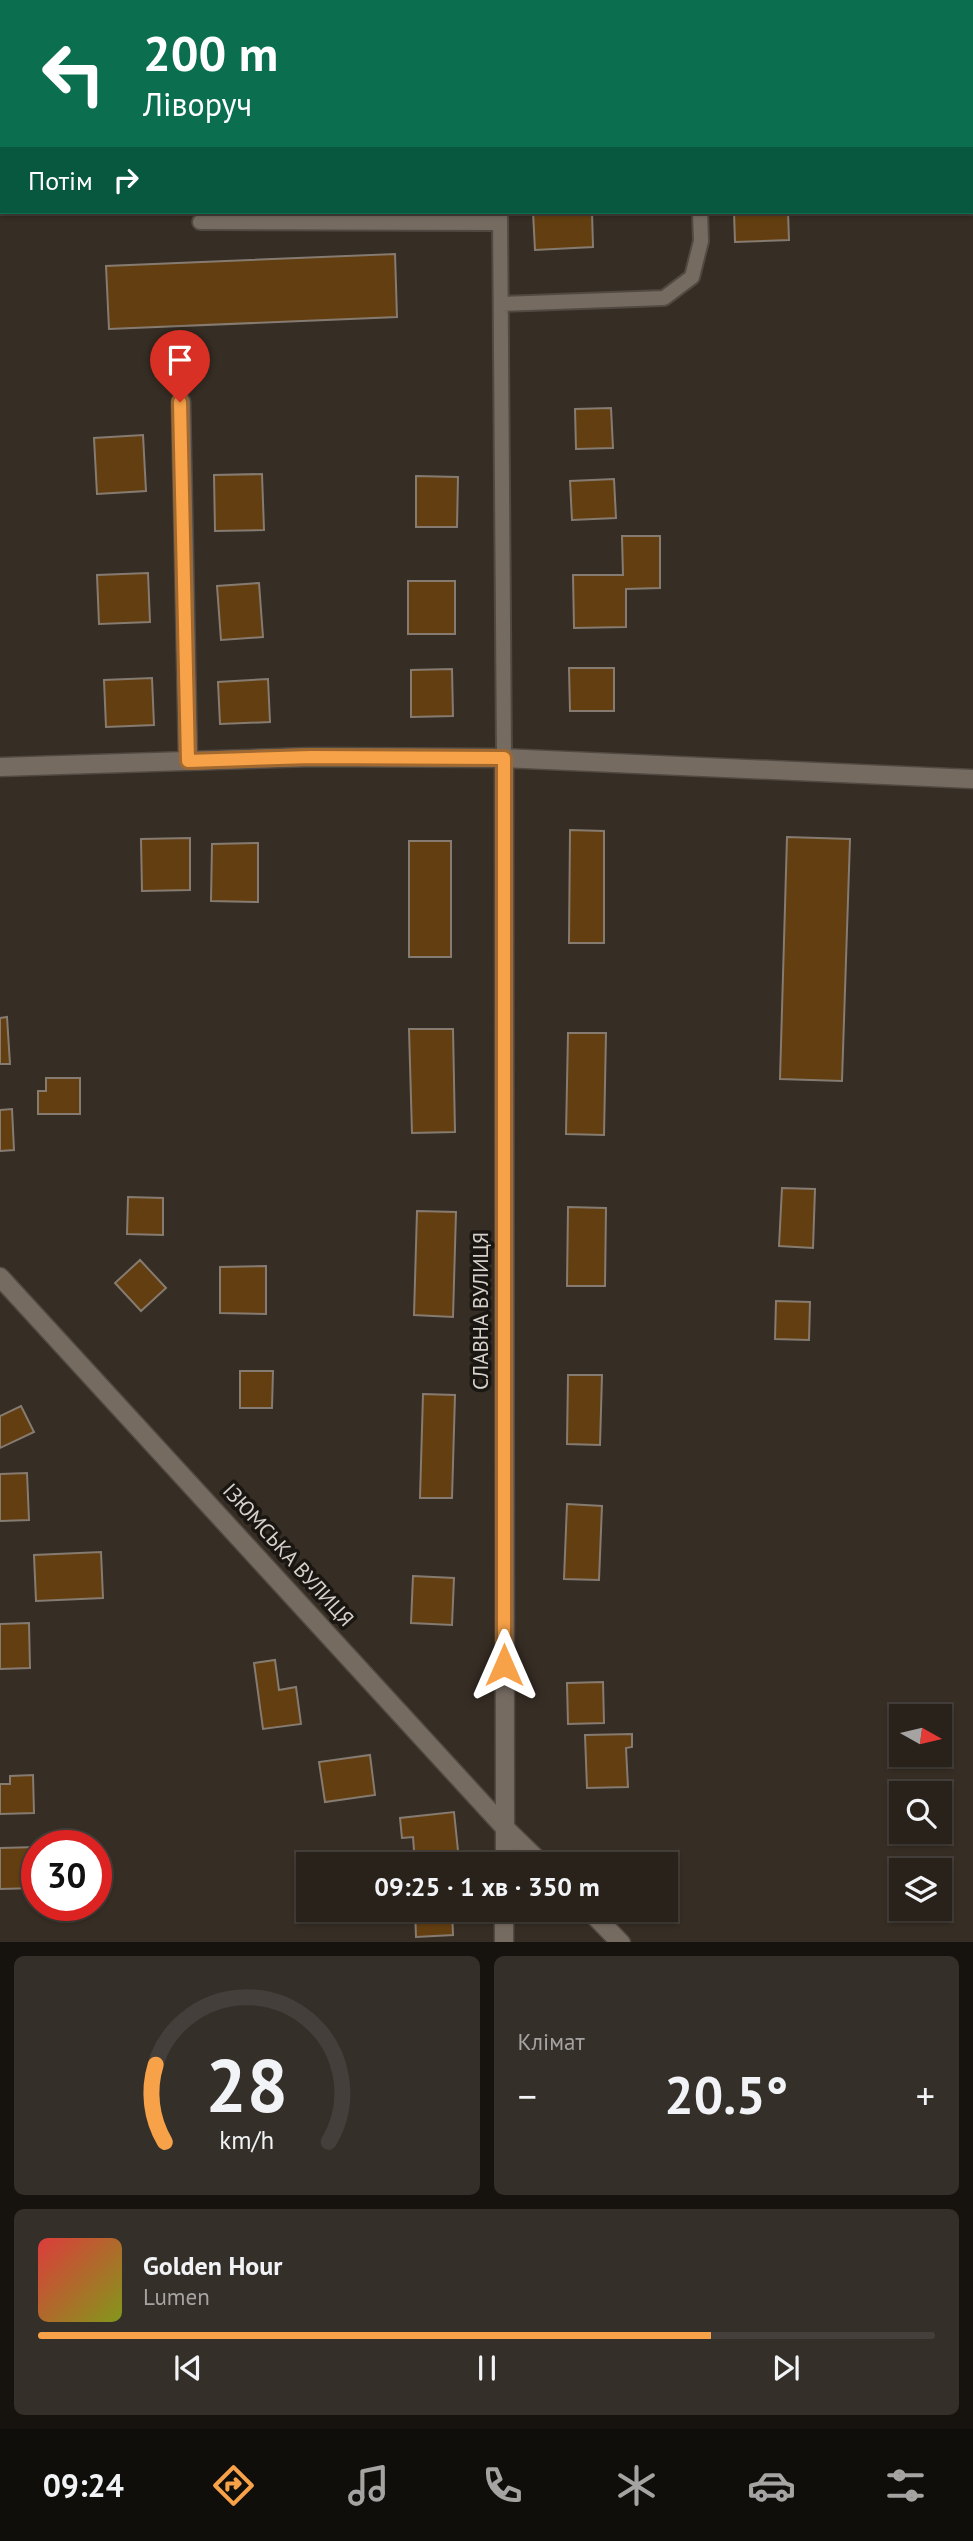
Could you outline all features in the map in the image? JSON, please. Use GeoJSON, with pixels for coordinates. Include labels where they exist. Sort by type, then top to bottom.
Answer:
{"type":"FeatureCollection","features":[{"type":"Feature","properties":{"kind":"street"},"geometry":{"type":"LineString","coordinates":[[180,402],[188,761]]}},
{"type":"Feature","properties":{"kind":"street"},"geometry":{"type":"LineString","coordinates":[[0,767],[311,757],[504,758],[973,779]]}},
{"type":"Feature","properties":{"kind":"street","name":"СЛАВНА ВУЛИЦЯ"},"geometry":{"type":"LineString","coordinates":[[504,758],[505,1852]]}},
{"type":"Feature","properties":{"kind":"street","name":"ІЗЮМСЬКА ВУЛИЦЯ"},"geometry":{"type":"LineString","coordinates":[[0,1277],[530,1852]]}},
{"type":"Feature","properties":{"kind":"street"},"geometry":{"type":"LineString","coordinates":[[504,1922],[504,1942]]}},
{"type":"Feature","properties":{"kind":"street"},"geometry":{"type":"LineString","coordinates":[[600,1922],[621,1942]]}},
{"type":"Feature","properties":{"kind":"lane"},"geometry":{"type":"LineString","coordinates":[[501,304],[664,298],[692,277],[701,241],[700,214]]}},
{"type":"Feature","properties":{"kind":"lane"},"geometry":{"type":"LineString","coordinates":[[200,222],[500,218],[504,758]]}},
{"type":"Feature","properties":{"kind":"building"},"geometry":{"type":"Polygon","coordinates":[[[533,214],[592,214],[593,247],[535,250],[533,214]]]}},
{"type":"Feature","properties":{"kind":"building"},"geometry":{"type":"Polygon","coordinates":[[[734,214],[788,214],[789,240],[735,242],[734,214]]]}},
{"type":"Feature","properties":{"kind":"building"},"geometry":{"type":"Polygon","coordinates":[[[395,254],[397,317],[109,329],[106,266],[395,254]]]}},
{"type":"Feature","properties":{"kind":"building"},"geometry":{"type":"Polygon","coordinates":[[[611,408],[613,448],[576,449],[575,409],[611,408]]]}},
{"type":"Feature","properties":{"kind":"building"},"geometry":{"type":"Polygon","coordinates":[[[143,435],[146,491],[97,494],[94,438],[143,435]]]}},
{"type":"Feature","properties":{"kind":"building"},"geometry":{"type":"Polygon","coordinates":[[[262,474],[264,530],[215,531],[214,475],[262,474]]]}},
{"type":"Feature","properties":{"kind":"building"},"geometry":{"type":"Polygon","coordinates":[[[416,476],[458,477],[457,527],[416,527],[416,476]]]}},
{"type":"Feature","properties":{"kind":"building"},"geometry":{"type":"Polygon","coordinates":[[[614,479],[616,518],[572,520],[570,481],[614,479]]]}},
{"type":"Feature","properties":{"kind":"building"},"geometry":{"type":"Polygon","coordinates":[[[622,536],[660,536],[660,588],[626,589],[626,627],[574,628],[573,575],[623,575],[622,536]]]}},
{"type":"Feature","properties":{"kind":"building"},"geometry":{"type":"Polygon","coordinates":[[[148,573],[150,622],[99,624],[97,575],[148,573]]]}},
{"type":"Feature","properties":{"kind":"building"},"geometry":{"type":"Polygon","coordinates":[[[408,581],[455,581],[455,634],[408,634],[408,581]]]}},
{"type":"Feature","properties":{"kind":"building"},"geometry":{"type":"Polygon","coordinates":[[[259,583],[263,637],[221,640],[217,586],[259,583]]]}},
{"type":"Feature","properties":{"kind":"building"},"geometry":{"type":"Polygon","coordinates":[[[569,668],[614,668],[614,711],[570,711],[569,668]]]}},
{"type":"Feature","properties":{"kind":"building"},"geometry":{"type":"Polygon","coordinates":[[[452,669],[453,716],[411,717],[411,670],[452,669]]]}},
{"type":"Feature","properties":{"kind":"building"},"geometry":{"type":"Polygon","coordinates":[[[152,678],[154,725],[106,727],[104,680],[152,678]]]}},
{"type":"Feature","properties":{"kind":"building"},"geometry":{"type":"Polygon","coordinates":[[[268,679],[270,722],[220,724],[218,682],[268,679]]]}},
{"type":"Feature","properties":{"kind":"building"},"geometry":{"type":"Polygon","coordinates":[[[570,830],[604,831],[604,943],[569,943],[570,830]]]}},
{"type":"Feature","properties":{"kind":"building"},"geometry":{"type":"Polygon","coordinates":[[[787,837],[850,839],[842,1081],[780,1079],[787,837]]]}},
{"type":"Feature","properties":{"kind":"building"},"geometry":{"type":"Polygon","coordinates":[[[190,838],[190,890],[142,891],[141,839],[190,838]]]}},
{"type":"Feature","properties":{"kind":"building"},"geometry":{"type":"Polygon","coordinates":[[[409,841],[451,841],[451,957],[409,957],[409,841]]]}},
{"type":"Feature","properties":{"kind":"building"},"geometry":{"type":"Polygon","coordinates":[[[258,843],[258,902],[211,901],[212,844],[258,843]]]}},
{"type":"Feature","properties":{"kind":"building"},"geometry":{"type":"Polygon","coordinates":[[[7,1017],[10,1064],[0,1064],[0,1018],[7,1017]]]}},
{"type":"Feature","properties":{"kind":"building"},"geometry":{"type":"Polygon","coordinates":[[[409,1029],[453,1029],[455,1132],[412,1133],[409,1029]]]}},
{"type":"Feature","properties":{"kind":"building"},"geometry":{"type":"Polygon","coordinates":[[[568,1033],[606,1033],[604,1135],[566,1134],[568,1033]]]}},
{"type":"Feature","properties":{"kind":"building"},"geometry":{"type":"Polygon","coordinates":[[[46,1078],[80,1078],[80,1114],[38,1114],[38,1091],[46,1091],[46,1078]]]}},
{"type":"Feature","properties":{"kind":"building"},"geometry":{"type":"Polygon","coordinates":[[[12,1109],[14,1150],[0,1151],[0,1110],[12,1109]]]}},
{"type":"Feature","properties":{"kind":"building"},"geometry":{"type":"Polygon","coordinates":[[[782,1188],[815,1189],[813,1248],[779,1246],[782,1188]]]}},
{"type":"Feature","properties":{"kind":"building"},"geometry":{"type":"Polygon","coordinates":[[[128,1197],[163,1198],[163,1235],[127,1234],[128,1197]]]}},
{"type":"Feature","properties":{"kind":"building"},"geometry":{"type":"Polygon","coordinates":[[[568,1207],[606,1208],[605,1286],[567,1286],[568,1207]]]}},
{"type":"Feature","properties":{"kind":"building"},"geometry":{"type":"Polygon","coordinates":[[[417,1211],[456,1212],[453,1317],[414,1315],[417,1211]]]}},
{"type":"Feature","properties":{"kind":"building"},"geometry":{"type":"Polygon","coordinates":[[[140,1260],[166,1288],[141,1311],[115,1283],[140,1260]]]}},
{"type":"Feature","properties":{"kind":"building"},"geometry":{"type":"Polygon","coordinates":[[[266,1266],[266,1314],[220,1313],[220,1267],[266,1266]]]}},
{"type":"Feature","properties":{"kind":"building"},"geometry":{"type":"Polygon","coordinates":[[[776,1301],[810,1302],[809,1340],[775,1339],[776,1301]]]}},
{"type":"Feature","properties":{"kind":"building"},"geometry":{"type":"Polygon","coordinates":[[[240,1371],[273,1371],[272,1408],[240,1408],[240,1371]]]}},
{"type":"Feature","properties":{"kind":"building"},"geometry":{"type":"Polygon","coordinates":[[[568,1375],[602,1375],[600,1445],[567,1444],[568,1375]]]}},
{"type":"Feature","properties":{"kind":"building"},"geometry":{"type":"Polygon","coordinates":[[[423,1394],[455,1395],[452,1498],[420,1498],[423,1394]]]}},
{"type":"Feature","properties":{"kind":"building"},"geometry":{"type":"Polygon","coordinates":[[[21,1406],[34,1432],[0,1448],[0,1416],[21,1406]]]}},
{"type":"Feature","properties":{"kind":"building"},"geometry":{"type":"Polygon","coordinates":[[[27,1473],[29,1520],[0,1521],[0,1474],[27,1473]]]}},
{"type":"Feature","properties":{"kind":"building"},"geometry":{"type":"Polygon","coordinates":[[[567,1504],[602,1506],[599,1580],[564,1579],[567,1504]]]}},
{"type":"Feature","properties":{"kind":"building"},"geometry":{"type":"Polygon","coordinates":[[[101,1552],[103,1598],[36,1601],[34,1555],[101,1552]]]}},
{"type":"Feature","properties":{"kind":"building"},"geometry":{"type":"Polygon","coordinates":[[[413,1576],[454,1578],[452,1625],[411,1623],[413,1576]]]}},
{"type":"Feature","properties":{"kind":"building"},"geometry":{"type":"Polygon","coordinates":[[[29,1623],[30,1668],[0,1669],[0,1624],[29,1623]]]}},
{"type":"Feature","properties":{"kind":"building"},"geometry":{"type":"Polygon","coordinates":[[[275,1660],[279,1690],[296,1687],[301,1724],[263,1729],[254,1663],[275,1660]]]}},
{"type":"Feature","properties":{"kind":"building"},"geometry":{"type":"Polygon","coordinates":[[[603,1682],[604,1723],[568,1724],[567,1683],[603,1682]]]}},
{"type":"Feature","properties":{"kind":"building"},"geometry":{"type":"Polygon","coordinates":[[[632,1734],[632,1747],[626,1748],[628,1787],[587,1788],[585,1735],[632,1734]]]}},
{"type":"Feature","properties":{"kind":"building"},"geometry":{"type":"Polygon","coordinates":[[[370,1755],[375,1795],[325,1802],[319,1762],[370,1755]]]}},
{"type":"Feature","properties":{"kind":"building"},"geometry":{"type":"Polygon","coordinates":[[[33,1775],[34,1813],[0,1814],[0,1784],[10,1784],[10,1776],[33,1775]]]}},
{"type":"Feature","properties":{"kind":"building"},"geometry":{"type":"Polygon","coordinates":[[[454,1812],[458,1852],[414,1852],[413,1837],[402,1838],[400,1818],[454,1812]]]}},
{"type":"Feature","properties":{"kind":"building"},"geometry":{"type":"Polygon","coordinates":[[[21,1847],[21,1888],[0,1889],[0,1848],[21,1847]]]}},
{"type":"Feature","properties":{"kind":"building"},"geometry":{"type":"Polygon","coordinates":[[[415,1922],[452,1922],[453,1935],[416,1937],[415,1922]]]}},
{"type":"Feature","properties":{"kind":"route"},"geometry":{"type":"LineString","coordinates":[[180,402],[188,761],[311,757],[504,758],[504,1665]]}}]}
